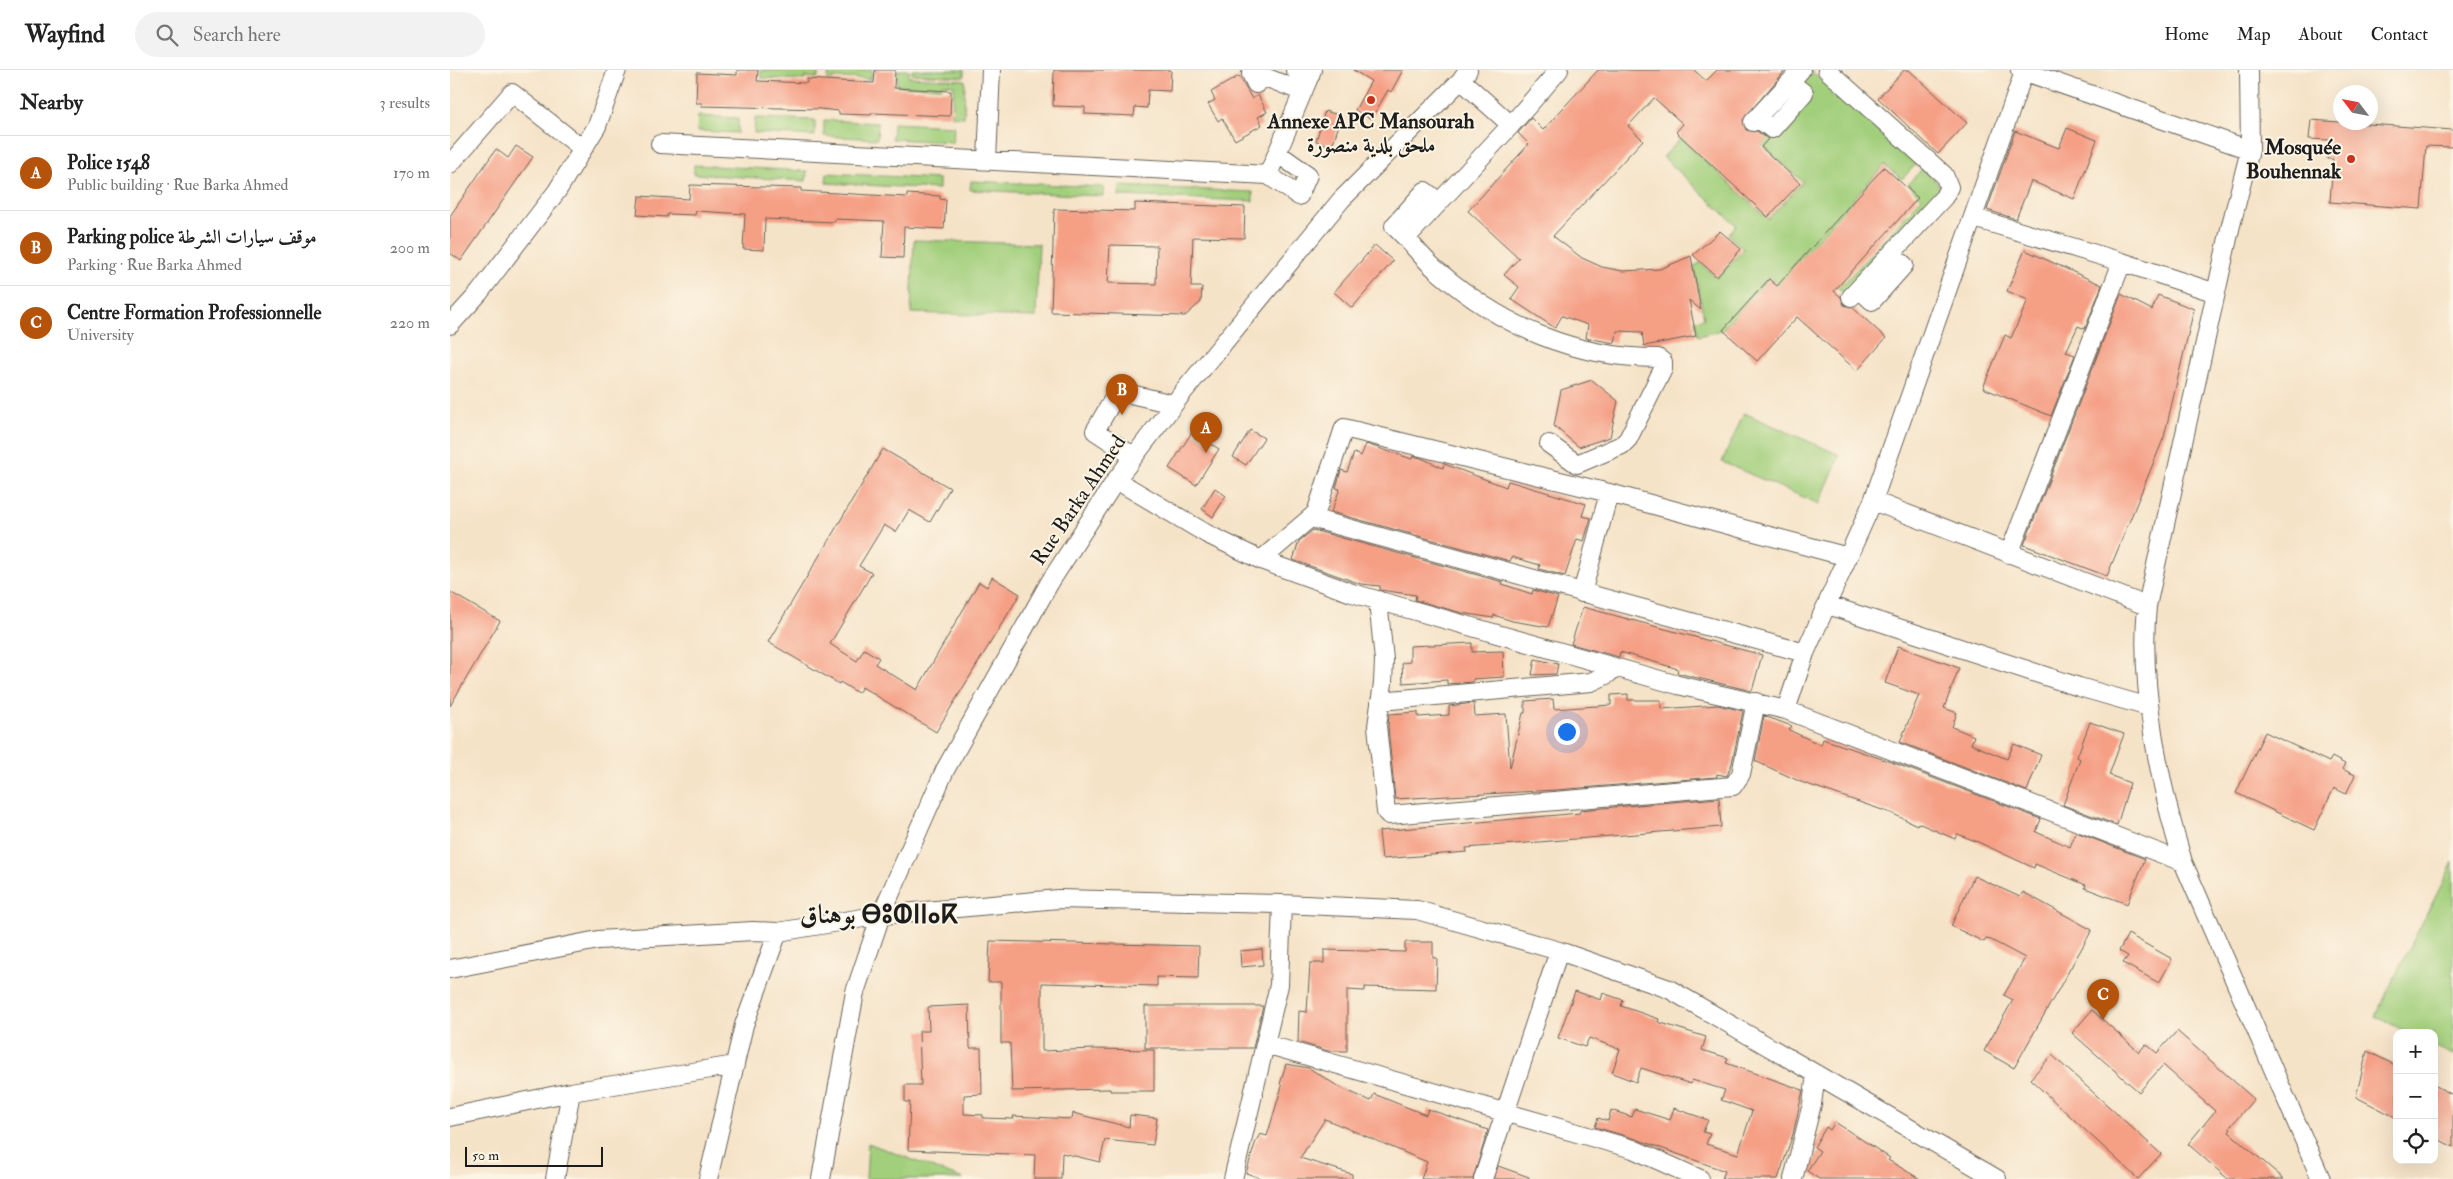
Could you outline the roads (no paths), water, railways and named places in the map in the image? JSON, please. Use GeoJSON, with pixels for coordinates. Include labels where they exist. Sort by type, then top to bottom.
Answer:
{"type":"FeatureCollection","features":[{"type":"Feature","properties":{"kind":"street"},"geometry":{"type":"LineString","coordinates":[[450,325],[479,293],[557,191],[597,126],[617,70]]}},
{"type":"Feature","properties":{"kind":"street"},"geometry":{"type":"LineString","coordinates":[[987,160],[991,70]]}},
{"type":"Feature","properties":{"kind":"street"},"geometry":{"type":"LineString","coordinates":[[1258,70],[1251,74],[1256,84],[1265,77],[1305,77],[1268,175]]}},
{"type":"Feature","properties":{"kind":"street"},"geometry":{"type":"LineString","coordinates":[[1549,444],[1577,464],[1622,445],[1628,439],[1663,368],[1663,362],[1658,358],[1608,356],[1578,349],[1561,344],[1506,320],[1440,274],[1394,226],[1425,190],[1439,202],[1559,70]]}},
{"type":"Feature","properties":{"kind":"street"},"geometry":{"type":"LineString","coordinates":[[1827,70],[1944,175],[1949,187],[1944,197],[1891,254],[1904,265],[1872,301],[1855,293]]}},
{"type":"Feature","properties":{"kind":"street"},"geometry":{"type":"LineString","coordinates":[[2249,70],[2250,150],[2216,293],[2147,606],[2144,634],[2149,707],[2172,824],[2183,862],[2321,1179]]}},
{"type":"Feature","properties":{"kind":"street"},"geometry":{"type":"LineString","coordinates":[[1786,710],[1805,653],[1873,501],[1974,218],[2022,71],[2250,150]]}},
{"type":"Feature","properties":{"kind":"street"},"geometry":{"type":"LineString","coordinates":[[1465,75],[1511,125]]}},
{"type":"Feature","properties":{"kind":"street","name":"Rue Barka Ahmed"},"geometry":{"type":"LineString","coordinates":[[821,1179],[854,992],[881,916],[945,770],[1050,582],[1116,480],[1173,404],[1341,200],[1465,75]]}},
{"type":"Feature","properties":{"kind":"street"},"geometry":{"type":"LineString","coordinates":[[1756,120],[1772,129],[1804,93],[1796,76]]}},
{"type":"Feature","properties":{"kind":"street"},"geometry":{"type":"LineString","coordinates":[[450,164],[512,93],[583,149]]}},
{"type":"Feature","properties":{"kind":"street"},"geometry":{"type":"LineString","coordinates":[[660,144],[1268,175],[1299,196],[1308,175],[1277,154]]}},
{"type":"Feature","properties":{"kind":"street"},"geometry":{"type":"LineString","coordinates":[[1974,218],[2122,262],[2216,293]]}},
{"type":"Feature","properties":{"kind":"street"},"geometry":{"type":"LineString","coordinates":[[2009,554],[2122,262]]}},
{"type":"Feature","properties":{"kind":"street"},"geometry":{"type":"LineString","coordinates":[[1133,456],[1095,431],[1118,391],[1173,404]]}},
{"type":"Feature","properties":{"kind":"street"},"geometry":{"type":"LineString","coordinates":[[1261,560],[1310,518],[1319,506],[1344,428],[1609,493],[1848,557]]}},
{"type":"Feature","properties":{"kind":"street"},"geometry":{"type":"LineString","coordinates":[[1116,480],[1207,534],[1261,560],[1378,600],[1678,685],[1786,710],[2183,862]]}},
{"type":"Feature","properties":{"kind":"street"},"geometry":{"type":"LineString","coordinates":[[1582,593],[1609,493]]}},
{"type":"Feature","properties":{"kind":"street"},"geometry":{"type":"LineString","coordinates":[[1873,501],[2147,606]]}},
{"type":"Feature","properties":{"kind":"street"},"geometry":{"type":"LineString","coordinates":[[1310,518],[1805,653]]}},
{"type":"Feature","properties":{"kind":"street"},"geometry":{"type":"LineString","coordinates":[[1378,600],[1384,660],[1377,726],[1386,812],[1394,817],[1733,786],[1741,774],[1756,702]]}},
{"type":"Feature","properties":{"kind":"street"},"geometry":{"type":"LineString","coordinates":[[1828,605],[2079,687],[2149,707]]}},
{"type":"Feature","properties":{"kind":"street"},"geometry":{"type":"LineString","coordinates":[[1380,702],[1591,682],[1608,674],[1614,667]]}},
{"type":"Feature","properties":{"kind":"street"},"geometry":{"type":"LineString","coordinates":[[450,968],[598,940],[753,931],[778,932],[881,916],[1058,899],[1282,904],[1417,910],[1558,951],[1669,988],[1997,1179]]}},
{"type":"Feature","properties":{"kind":"street"},"geometry":{"type":"LineString","coordinates":[[1233,1179],[1279,985],[1282,904]]}},
{"type":"Feature","properties":{"kind":"street"},"geometry":{"type":"LineString","coordinates":[[708,1179],[744,1025],[778,932]]}},
{"type":"Feature","properties":{"kind":"street"},"geometry":{"type":"LineString","coordinates":[[1483,1179],[1558,951]]}},
{"type":"Feature","properties":{"kind":"street"},"geometry":{"type":"LineString","coordinates":[[1265,1044],[1633,1149],[1700,1179]]}},
{"type":"Feature","properties":{"kind":"street"},"geometry":{"type":"LineString","coordinates":[[450,1117],[571,1092],[735,1065]]}},
{"type":"Feature","properties":{"kind":"street"},"geometry":{"type":"LineString","coordinates":[[1793,1179],[1812,1104],[1816,1074]]}},
{"type":"Feature","properties":{"kind":"street"},"geometry":{"type":"LineString","coordinates":[[554,1179],[571,1092]]}},
{"type":"Feature","properties":{"kind":"place","name":"Annexe APC Mansourah ملحق بلدية منصورة"},"geometry":{"type":"Point","coordinates":[1371,100]}},
{"type":"Feature","properties":{"kind":"place","name":"Mosquée Bouhennak"},"geometry":{"type":"Point","coordinates":[2351,159]}},
{"type":"Feature","properties":{"kind":"place","name":"Parking police موقف سيارات الشرطة"},"geometry":{"type":"Point","coordinates":[1122,415]}},
{"type":"Feature","properties":{"kind":"place","name":"Police 1548"},"geometry":{"type":"Point","coordinates":[1206,453]}},
{"type":"Feature","properties":{"kind":"place","name":"Centre Formation Professionnelle"},"geometry":{"type":"Point","coordinates":[2103,1020]}},
{"type":"Feature","properties":{"kind":"district","name":"بوهناق ⴱⵓⵀⵏⵏⴰⴽ"},"geometry":{"type":"Point","coordinates":[879,914]}}]}
